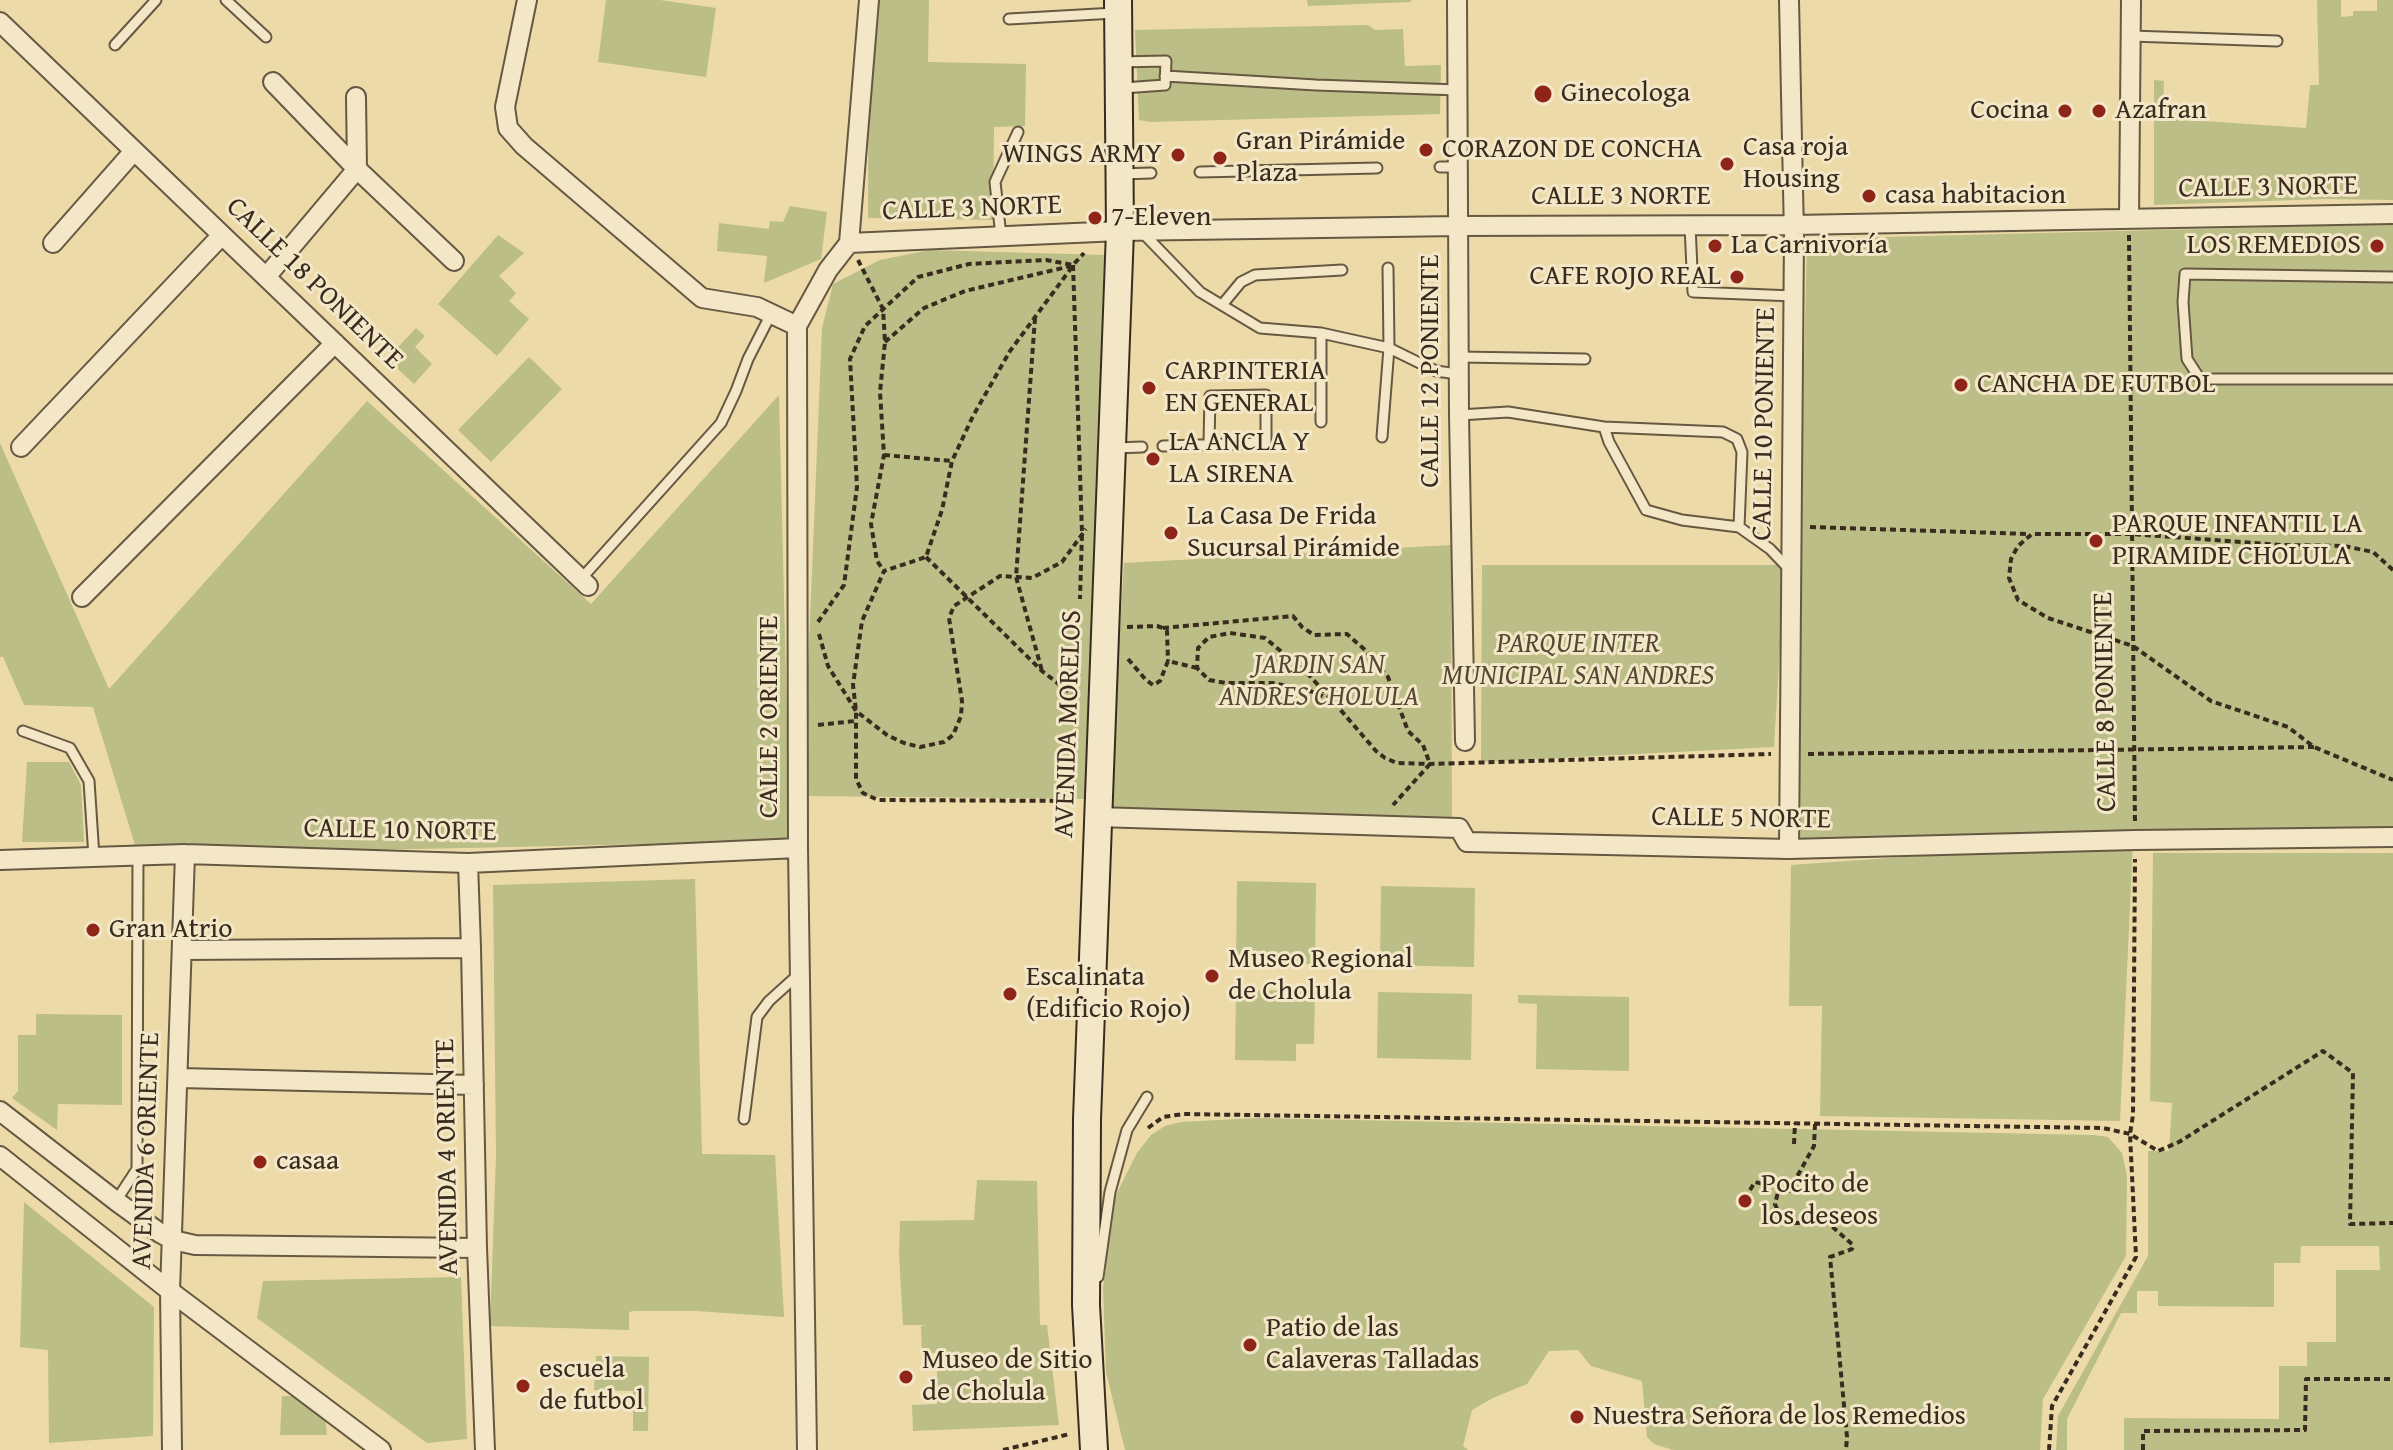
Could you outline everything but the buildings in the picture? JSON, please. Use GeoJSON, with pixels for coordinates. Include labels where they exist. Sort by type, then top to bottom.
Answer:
{"type":"FeatureCollection","features":[{"type":"Feature","properties":{"kind":"main road","name":"AVENIDA MORELOS"},"geometry":{"type":"LineString","coordinates":[[1093,1440],[1086,1305],[1087,1119],[1121,231],[1118,7]]}},
{"type":"Feature","properties":{"kind":"street"},"geometry":{"type":"LineString","coordinates":[[527,0],[505,107],[508,128],[524,146],[702,298],[757,307],[797,326]]}},
{"type":"Feature","properties":{"kind":"street"},"geometry":{"type":"LineString","coordinates":[[849,243],[869,0]]}},
{"type":"Feature","properties":{"kind":"street","name":"CALLE 12 PONIENTE"},"geometry":{"type":"LineString","coordinates":[[1457,0],[1458,90],[1449,167],[1458,226],[1465,741]]}},
{"type":"Feature","properties":{"kind":"street","name":"CALLE 10 PONIENTE"},"geometry":{"type":"LineString","coordinates":[[1789,0],[1794,225],[1789,849]]}},
{"type":"Feature","properties":{"kind":"street"},"geometry":{"type":"LineString","coordinates":[[2129,219],[2131,0]]}},
{"type":"Feature","properties":{"kind":"street","name":"CALLE 18 PONIENTE"},"geometry":{"type":"LineString","coordinates":[[0,22],[585,582]]}},
{"type":"Feature","properties":{"kind":"street"},"geometry":{"type":"LineString","coordinates":[[273,82],[357,169],[454,261]]}},
{"type":"Feature","properties":{"kind":"street"},"geometry":{"type":"LineString","coordinates":[[266,277],[357,169],[356,97]]}},
{"type":"Feature","properties":{"kind":"street"},"geometry":{"type":"LineString","coordinates":[[53,243],[134,151]]}},
{"type":"Feature","properties":{"kind":"street","name":"CALLE 3 NORTE"},"geometry":{"type":"LineString","coordinates":[[849,243],[1121,231],[1794,225],[2393,214]]}},
{"type":"Feature","properties":{"kind":"street"},"geometry":{"type":"LineString","coordinates":[[21,447],[222,235]]}},
{"type":"Feature","properties":{"kind":"street","name":"CALLE 2 ORIENTE"},"geometry":{"type":"LineString","coordinates":[[807,1450],[798,848],[797,326],[828,270],[849,243]]}},
{"type":"Feature","properties":{"kind":"street"},"geometry":{"type":"LineString","coordinates":[[82,597],[335,343]]}},
{"type":"Feature","properties":{"kind":"street","name":"CALLE 5 NORTE"},"geometry":{"type":"LineString","coordinates":[[1097,808],[1374,826],[1459,828],[1467,842],[1789,849],[2393,837]]}},
{"type":"Feature","properties":{"kind":"street","name":"CALLE 10 NORTE"},"geometry":{"type":"LineString","coordinates":[[0,860],[185,854],[468,863],[798,848]]}},
{"type":"Feature","properties":{"kind":"street","name":"AVENIDA 6 ORIENTE"},"geometry":{"type":"LineString","coordinates":[[172,1450],[170,1291],[185,854]]}},
{"type":"Feature","properties":{"kind":"street","name":"AVENIDA 4 ORIENTE"},"geometry":{"type":"LineString","coordinates":[[468,863],[485,1450]]}},
{"type":"Feature","properties":{"kind":"street"},"geometry":{"type":"LineString","coordinates":[[183,950],[471,948]]}},
{"type":"Feature","properties":{"kind":"street"},"geometry":{"type":"LineString","coordinates":[[179,1078],[474,1085]]}},
{"type":"Feature","properties":{"kind":"street"},"geometry":{"type":"LineString","coordinates":[[0,1111],[116,1201],[173,1240],[195,1245],[477,1248]]}},
{"type":"Feature","properties":{"kind":"street"},"geometry":{"type":"LineString","coordinates":[[0,1156],[170,1291],[381,1450]]}},
{"type":"Feature","properties":{"kind":"lane"},"geometry":{"type":"LineString","coordinates":[[115,45],[156,0]]}},
{"type":"Feature","properties":{"kind":"lane"},"geometry":{"type":"LineString","coordinates":[[226,0],[266,37]]}},
{"type":"Feature","properties":{"kind":"lane"},"geometry":{"type":"LineString","coordinates":[[1009,19],[1118,7]]}},
{"type":"Feature","properties":{"kind":"lane"},"geometry":{"type":"LineString","coordinates":[[2131,36],[2277,41]]}},
{"type":"Feature","properties":{"kind":"lane"},"geometry":{"type":"LineString","coordinates":[[1118,62],[1166,61],[1165,85],[1119,88]]}},
{"type":"Feature","properties":{"kind":"lane"},"geometry":{"type":"LineString","coordinates":[[1165,76],[1458,90]]}},
{"type":"Feature","properties":{"kind":"lane"},"geometry":{"type":"LineString","coordinates":[[1001,236],[995,182],[1018,132]]}},
{"type":"Feature","properties":{"kind":"lane"},"geometry":{"type":"LineString","coordinates":[[1200,172],[1377,168]]}},
{"type":"Feature","properties":{"kind":"lane"},"geometry":{"type":"LineString","coordinates":[[1119,174],[1151,173]]}},
{"type":"Feature","properties":{"kind":"lane"},"geometry":{"type":"LineString","coordinates":[[1690,225],[1693,292],[1794,296]]}},
{"type":"Feature","properties":{"kind":"lane"},"geometry":{"type":"LineString","coordinates":[[1121,231],[1200,292],[1260,328],[1321,333],[1389,348],[1436,371],[1460,366],[1585,359]]}},
{"type":"Feature","properties":{"kind":"lane"},"geometry":{"type":"LineString","coordinates":[[1382,437],[1389,348],[1388,268]]}},
{"type":"Feature","properties":{"kind":"lane"},"geometry":{"type":"LineString","coordinates":[[1222,305],[1241,282],[1255,275],[1342,270]]}},
{"type":"Feature","properties":{"kind":"lane"},"geometry":{"type":"LineString","coordinates":[[2393,277],[2185,274],[2183,302],[2187,359],[2200,379],[2393,379]]}},
{"type":"Feature","properties":{"kind":"lane"},"geometry":{"type":"LineString","coordinates":[[585,582],[721,423],[771,314]]}},
{"type":"Feature","properties":{"kind":"lane"},"geometry":{"type":"LineString","coordinates":[[1321,333],[1321,422]]}},
{"type":"Feature","properties":{"kind":"lane"},"geometry":{"type":"LineString","coordinates":[[1163,446],[1266,443],[1266,395],[1210,396],[1209,443]]}},
{"type":"Feature","properties":{"kind":"lane"},"geometry":{"type":"LineString","coordinates":[[1459,415],[1508,412],[1604,427],[1723,432],[1737,439],[1742,452],[1739,527]]}},
{"type":"Feature","properties":{"kind":"lane"},"geometry":{"type":"LineString","coordinates":[[1604,427],[1646,510],[1682,520],[1739,527],[1770,549],[1791,572]]}},
{"type":"Feature","properties":{"kind":"lane"},"geometry":{"type":"LineString","coordinates":[[1111,448],[1142,447]]}},
{"type":"Feature","properties":{"kind":"lane"},"geometry":{"type":"LineString","coordinates":[[23,731],[70,748],[89,781],[94,857]]}},
{"type":"Feature","properties":{"kind":"lane"},"geometry":{"type":"LineString","coordinates":[[116,1201],[137,1169],[138,855]]}},
{"type":"Feature","properties":{"kind":"lane"},"geometry":{"type":"LineString","coordinates":[[744,1119],[757,1017],[769,1001],[800,973]]}},
{"type":"Feature","properties":{"kind":"lane"},"geometry":{"type":"LineString","coordinates":[[1088,1344],[1110,1192],[1127,1130],[1147,1097]]}},
{"type":"Feature","properties":{"kind":"path","name":"CALLE 8 PONIENTE"},"geometry":{"type":"LineString","coordinates":[[2049,1450],[2052,1406],[2136,1257],[2130,1134],[2133,1115],[2135,840],[2129,219]]}},
{"type":"Feature","properties":{"kind":"path"},"geometry":{"type":"LineString","coordinates":[[926,557],[942,510],[952,461],[973,416],[1010,351],[1073,265],[1121,231]]}},
{"type":"Feature","properties":{"kind":"path"},"geometry":{"type":"LineString","coordinates":[[849,243],[883,309],[885,342],[880,392],[884,455],[871,524],[877,561],[884,571]]}},
{"type":"Feature","properties":{"kind":"path"},"geometry":{"type":"LineString","coordinates":[[1073,265],[1046,260],[969,264],[918,277],[865,326],[850,359],[857,487],[844,585],[816,625],[828,666],[856,711],[887,735],[920,747],[944,742],[953,735],[961,716],[962,701],[949,618],[954,606],[1000,576],[1032,578],[1062,562],[1090,524]]}},
{"type":"Feature","properties":{"kind":"path"},"geometry":{"type":"LineString","coordinates":[[885,342],[924,308],[965,291],[1073,265]]}},
{"type":"Feature","properties":{"kind":"path"},"geometry":{"type":"LineString","coordinates":[[1073,265],[1082,533],[1080,608]]}},
{"type":"Feature","properties":{"kind":"path"},"geometry":{"type":"LineString","coordinates":[[1035,317],[1016,577],[1042,671]]}},
{"type":"Feature","properties":{"kind":"path"},"geometry":{"type":"LineString","coordinates":[[884,455],[952,461]]}},
{"type":"Feature","properties":{"kind":"path"},"geometry":{"type":"LineString","coordinates":[[1792,526],[2132,534],[2282,545],[2344,546],[2373,552],[2393,570]]}},
{"type":"Feature","properties":{"kind":"path"},"geometry":{"type":"LineString","coordinates":[[2032,534],[2018,546],[2011,559],[2009,578],[2018,600],[2048,618],[2133,646],[2211,701],[2288,727],[2314,747],[2393,780]]}},
{"type":"Feature","properties":{"kind":"path"},"geometry":{"type":"LineString","coordinates":[[926,557],[884,571],[862,621],[853,685],[856,779],[863,793],[878,800],[1097,808]]}},
{"type":"Feature","properties":{"kind":"path"},"geometry":{"type":"LineString","coordinates":[[926,557],[1042,671],[1077,698],[1078,683]]}},
{"type":"Feature","properties":{"kind":"path"},"geometry":{"type":"LineString","coordinates":[[1104,630],[1293,616],[1314,635],[1347,634],[1388,677],[1408,731],[1423,745],[1430,764]]}},
{"type":"Feature","properties":{"kind":"path"},"geometry":{"type":"LineString","coordinates":[[1230,622],[1230,633]]}},
{"type":"Feature","properties":{"kind":"path"},"geometry":{"type":"LineString","coordinates":[[1104,630],[1153,685],[1160,681],[1168,661],[1167,631],[1163,628]]}},
{"type":"Feature","properties":{"kind":"path"},"geometry":{"type":"LineString","coordinates":[[1197,668],[1198,648],[1209,637],[1230,633],[1265,638],[1306,672],[1385,758],[1397,763],[2314,747]]}},
{"type":"Feature","properties":{"kind":"path"},"geometry":{"type":"LineString","coordinates":[[1168,661],[1197,668],[1209,680],[1272,683],[1308,690],[1332,700]]}},
{"type":"Feature","properties":{"kind":"path"},"geometry":{"type":"LineString","coordinates":[[798,727],[855,721]]}},
{"type":"Feature","properties":{"kind":"path"},"geometry":{"type":"LineString","coordinates":[[1374,826],[1430,764]]}},
{"type":"Feature","properties":{"kind":"path"},"geometry":{"type":"LineString","coordinates":[[1142,1137],[1149,1126],[1163,1117],[1183,1114],[2103,1128],[2130,1134],[2158,1151],[2179,1142],[2323,1051],[2353,1073],[2350,1224],[2393,1223]]}},
{"type":"Feature","properties":{"kind":"path"},"geometry":{"type":"LineString","coordinates":[[1794,1144],[1795,1123]]}},
{"type":"Feature","properties":{"kind":"path"},"geometry":{"type":"LineString","coordinates":[[1750,1190],[1755,1182],[1789,1191],[1814,1146],[1815,1124]]}},
{"type":"Feature","properties":{"kind":"path"},"geometry":{"type":"LineString","coordinates":[[1779,1188],[1775,1204],[1781,1219],[1795,1223],[1828,1223],[1853,1245],[1852,1249],[1830,1257],[1846,1450]]}},
{"type":"Feature","properties":{"kind":"path"},"geometry":{"type":"LineString","coordinates":[[2143,1450],[2143,1431],[2305,1430],[2306,1379],[2393,1379]]}},
{"type":"Feature","properties":{"kind":"path"},"geometry":{"type":"LineString","coordinates":[[1003,1450],[1093,1440]]}},
{"type":"Feature","properties":{"kind":"green space"},"geometry":{"type":"Polygon","coordinates":[[[606,0],[660,0],[716,8],[706,77],[598,62],[606,0]]]}},
{"type":"Feature","properties":{"kind":"green space"},"geometry":{"type":"Polygon","coordinates":[[[869,0],[929,0],[928,62],[1026,64],[1025,126],[994,127],[993,220],[868,218],[869,0]]]}},
{"type":"Feature","properties":{"kind":"green space"},"geometry":{"type":"Polygon","coordinates":[[[1307,0],[1411,0],[1411,2],[1308,6],[1307,0]]]}},
{"type":"Feature","properties":{"kind":"green space"},"geometry":{"type":"Polygon","coordinates":[[[2317,0],[2341,0],[2341,17],[2353,16],[2353,11],[2377,11],[2377,0],[2393,0],[2393,200],[2324,199],[2154,205],[2154,80],[2164,81],[2163,109],[2174,110],[2174,119],[2306,128],[2310,85],[2319,85],[2317,0]]]}},
{"type":"Feature","properties":{"kind":"green space"},"geometry":{"type":"Polygon","coordinates":[[[1368,25],[1375,30],[1403,29],[1405,66],[1441,65],[1440,114],[1139,120],[1135,30],[1368,25]]]}},
{"type":"Feature","properties":{"kind":"green space"},"geometry":{"type":"Polygon","coordinates":[[[790,206],[827,212],[821,259],[764,283],[767,256],[717,251],[719,223],[769,229],[770,221],[783,222],[790,206]]]}},
{"type":"Feature","properties":{"kind":"green space","name":"PARQUE INFANTIL LA PIRAMIDE CHOLULA"},"geometry":{"type":"Polygon","coordinates":[[[2393,224],[2393,835],[1793,842],[1807,239],[2393,224]]]}},
{"type":"Feature","properties":{"kind":"green space"},"geometry":{"type":"Polygon","coordinates":[[[498,235],[524,253],[499,276],[516,293],[509,301],[529,319],[497,356],[438,304],[498,235]]]}},
{"type":"Feature","properties":{"kind":"green space"},"geometry":{"type":"Polygon","coordinates":[[[930,250],[1104,255],[1088,799],[805,796],[822,328],[833,284],[880,260],[930,250]]]}},
{"type":"Feature","properties":{"kind":"green space"},"geometry":{"type":"Polygon","coordinates":[[[416,328],[425,336],[415,347],[432,364],[414,384],[387,359],[416,328]]]}},
{"type":"Feature","properties":{"kind":"green space"},"geometry":{"type":"Polygon","coordinates":[[[529,357],[562,389],[491,462],[458,430],[529,357]]]}},
{"type":"Feature","properties":{"kind":"green space"},"geometry":{"type":"Polygon","coordinates":[[[779,395],[790,841],[138,855],[93,707],[24,705],[3,657],[0,657],[0,443],[109,689],[367,401],[591,604],[779,395]]]}},
{"type":"Feature","properties":{"kind":"green space","name":"JARDIN SAN ANDRES CHOLULA"},"geometry":{"type":"Polygon","coordinates":[[[1451,545],[1452,817],[1109,808],[1124,563],[1451,545]]]}},
{"type":"Feature","properties":{"kind":"green space","name":"PARQUE INTER MUNICIPAL SAN ANDRES"},"geometry":{"type":"Polygon","coordinates":[[[1482,565],[1785,565],[1774,747],[1481,762],[1482,565]]]}},
{"type":"Feature","properties":{"kind":"green space"},"geometry":{"type":"Polygon","coordinates":[[[27,762],[69,762],[81,785],[84,842],[22,842],[27,762]]]}},
{"type":"Feature","properties":{"kind":"green space"},"geometry":{"type":"Polygon","coordinates":[[[2133,841],[2120,1121],[1820,1116],[1822,1006],[1789,1006],[1791,865],[2133,841]]]}},
{"type":"Feature","properties":{"kind":"green space"},"geometry":{"type":"Polygon","coordinates":[[[2153,853],[2393,853],[2393,1450],[2124,1450],[2124,1418],[2279,1419],[2279,1366],[2307,1366],[2307,1342],[2336,1342],[2336,1270],[2380,1270],[2379,1246],[2301,1246],[2300,1263],[2274,1263],[2274,1307],[2158,1306],[2158,1291],[2137,1291],[2137,1313],[2121,1313],[2067,1419],[2067,1450],[2056,1450],[2058,1416],[2148,1256],[2148,1151],[2169,1151],[2172,1103],[2150,1101],[2153,853]]]}},
{"type":"Feature","properties":{"kind":"green space"},"geometry":{"type":"Polygon","coordinates":[[[695,879],[702,1154],[775,1155],[784,1317],[696,1311],[634,1311],[629,1312],[629,1330],[490,1326],[496,1155],[493,885],[695,879]]]}},
{"type":"Feature","properties":{"kind":"green space"},"geometry":{"type":"Polygon","coordinates":[[[1237,881],[1316,883],[1315,964],[1236,963],[1237,881]]]}},
{"type":"Feature","properties":{"kind":"green space"},"geometry":{"type":"Polygon","coordinates":[[[1381,886],[1475,888],[1474,967],[1380,965],[1381,886]]]}},
{"type":"Feature","properties":{"kind":"green space"},"geometry":{"type":"Polygon","coordinates":[[[1236,990],[1315,991],[1314,1044],[1296,1044],[1296,1061],[1235,1060],[1236,990]]]}},
{"type":"Feature","properties":{"kind":"green space"},"geometry":{"type":"Polygon","coordinates":[[[1378,992],[1472,994],[1471,1060],[1377,1058],[1378,992]]]}},
{"type":"Feature","properties":{"kind":"green space"},"geometry":{"type":"Polygon","coordinates":[[[1518,995],[1629,997],[1629,1071],[1536,1069],[1537,1004],[1518,1003],[1518,995]]]}},
{"type":"Feature","properties":{"kind":"green space"},"geometry":{"type":"Polygon","coordinates":[[[36,1014],[122,1015],[122,1105],[58,1104],[57,1130],[12,1098],[18,1091],[18,1035],[36,1035],[36,1014]]]}},
{"type":"Feature","properties":{"kind":"green space"},"geometry":{"type":"Polygon","coordinates":[[[1256,1118],[2108,1137],[2122,1153],[2127,1176],[2126,1256],[2043,1399],[2040,1450],[1673,1450],[1654,1444],[1647,1437],[1642,1381],[1591,1366],[1578,1350],[1549,1351],[1527,1384],[1472,1410],[1463,1446],[1468,1450],[1125,1450],[1106,1372],[1103,1288],[1116,1195],[1137,1153],[1151,1135],[1165,1126],[1181,1122],[1256,1118]]]}},
{"type":"Feature","properties":{"kind":"green space"},"geometry":{"type":"Polygon","coordinates":[[[977,1180],[1037,1181],[1040,1325],[1047,1325],[1059,1425],[913,1431],[912,1405],[937,1404],[937,1353],[922,1353],[921,1326],[928,1325],[903,1325],[900,1221],[974,1220],[977,1180]]]}},
{"type":"Feature","properties":{"kind":"green space"},"geometry":{"type":"Polygon","coordinates":[[[24,1202],[154,1307],[153,1436],[49,1443],[48,1350],[20,1347],[24,1202]]]}},
{"type":"Feature","properties":{"kind":"green space"},"geometry":{"type":"Polygon","coordinates":[[[461,1277],[467,1439],[427,1443],[257,1318],[263,1281],[461,1277]]]}},
{"type":"Feature","properties":{"kind":"green space"},"geometry":{"type":"Polygon","coordinates":[[[596,1356],[649,1357],[648,1431],[633,1431],[633,1391],[594,1390],[596,1356]]]}},
{"type":"Feature","properties":{"kind":"green space"},"geometry":{"type":"Polygon","coordinates":[[[282,1396],[303,1396],[325,1417],[327,1435],[280,1435],[282,1396]]]}},
{"type":"Feature","properties":{"kind":"place","name":"Ginecologa"},"geometry":{"type":"Point","coordinates":[1543,94]}},
{"type":"Feature","properties":{"kind":"place","name":"Cocina"},"geometry":{"type":"Point","coordinates":[2065,111]}},
{"type":"Feature","properties":{"kind":"place","name":"Azafran"},"geometry":{"type":"Point","coordinates":[2099,111]}},
{"type":"Feature","properties":{"kind":"place","name":"CORAZON DE CONCHA"},"geometry":{"type":"Point","coordinates":[1426,150]}},
{"type":"Feature","properties":{"kind":"place","name":"WINGS ARMY"},"geometry":{"type":"Point","coordinates":[1178,155]}},
{"type":"Feature","properties":{"kind":"place","name":"Gran Pirámide Plaza"},"geometry":{"type":"Point","coordinates":[1220,158]}},
{"type":"Feature","properties":{"kind":"place","name":"Casa roja Housing"},"geometry":{"type":"Point","coordinates":[1727,164]}},
{"type":"Feature","properties":{"kind":"place","name":"casa habitacion"},"geometry":{"type":"Point","coordinates":[1869,196]}},
{"type":"Feature","properties":{"kind":"place","name":"7-Eleven"},"geometry":{"type":"Point","coordinates":[1095,218]}},
{"type":"Feature","properties":{"kind":"place","name":"La Carnivoría"},"geometry":{"type":"Point","coordinates":[1715,246]}},
{"type":"Feature","properties":{"kind":"place","name":"LOS REMEDIOS"},"geometry":{"type":"Point","coordinates":[2377,246]}},
{"type":"Feature","properties":{"kind":"place","name":"CAFE ROJO REAL"},"geometry":{"type":"Point","coordinates":[1737,277]}},
{"type":"Feature","properties":{"kind":"place","name":"CANCHA DE FUTBOL"},"geometry":{"type":"Point","coordinates":[1961,385]}},
{"type":"Feature","properties":{"kind":"place","name":"CARPINTERIA EN GENERAL"},"geometry":{"type":"Point","coordinates":[1149,388]}},
{"type":"Feature","properties":{"kind":"place","name":"LA ANCLA Y LA SIRENA"},"geometry":{"type":"Point","coordinates":[1153,459]}},
{"type":"Feature","properties":{"kind":"place","name":"La Casa De Frida Sucursal Pirámide"},"geometry":{"type":"Point","coordinates":[1171,533]}},
{"type":"Feature","properties":{"kind":"place","name":"PARQUE INFANTIL LA PIRAMIDE CHOLULA"},"geometry":{"type":"Point","coordinates":[2096,541]}},
{"type":"Feature","properties":{"kind":"place","name":"Gran Atrio"},"geometry":{"type":"Point","coordinates":[93,930]}},
{"type":"Feature","properties":{"kind":"place","name":"Museo Regional de Cholula"},"geometry":{"type":"Point","coordinates":[1212,976]}},
{"type":"Feature","properties":{"kind":"place","name":"Escalinata (Edificio Rojo)"},"geometry":{"type":"Point","coordinates":[1010,994]}},
{"type":"Feature","properties":{"kind":"place","name":"casaa"},"geometry":{"type":"Point","coordinates":[260,1162]}},
{"type":"Feature","properties":{"kind":"place","name":"Pocito de los deseos"},"geometry":{"type":"Point","coordinates":[1745,1201]}},
{"type":"Feature","properties":{"kind":"place","name":"Patio de las Calaveras Talladas"},"geometry":{"type":"Point","coordinates":[1250,1345]}},
{"type":"Feature","properties":{"kind":"place","name":"Museo de Sitio de Cholula"},"geometry":{"type":"Point","coordinates":[906,1377]}},
{"type":"Feature","properties":{"kind":"place","name":"escuela de futbol"},"geometry":{"type":"Point","coordinates":[523,1386]}},
{"type":"Feature","properties":{"kind":"place","name":"Nuestra Señora de los Remedios"},"geometry":{"type":"Point","coordinates":[1577,1417]}}]}
